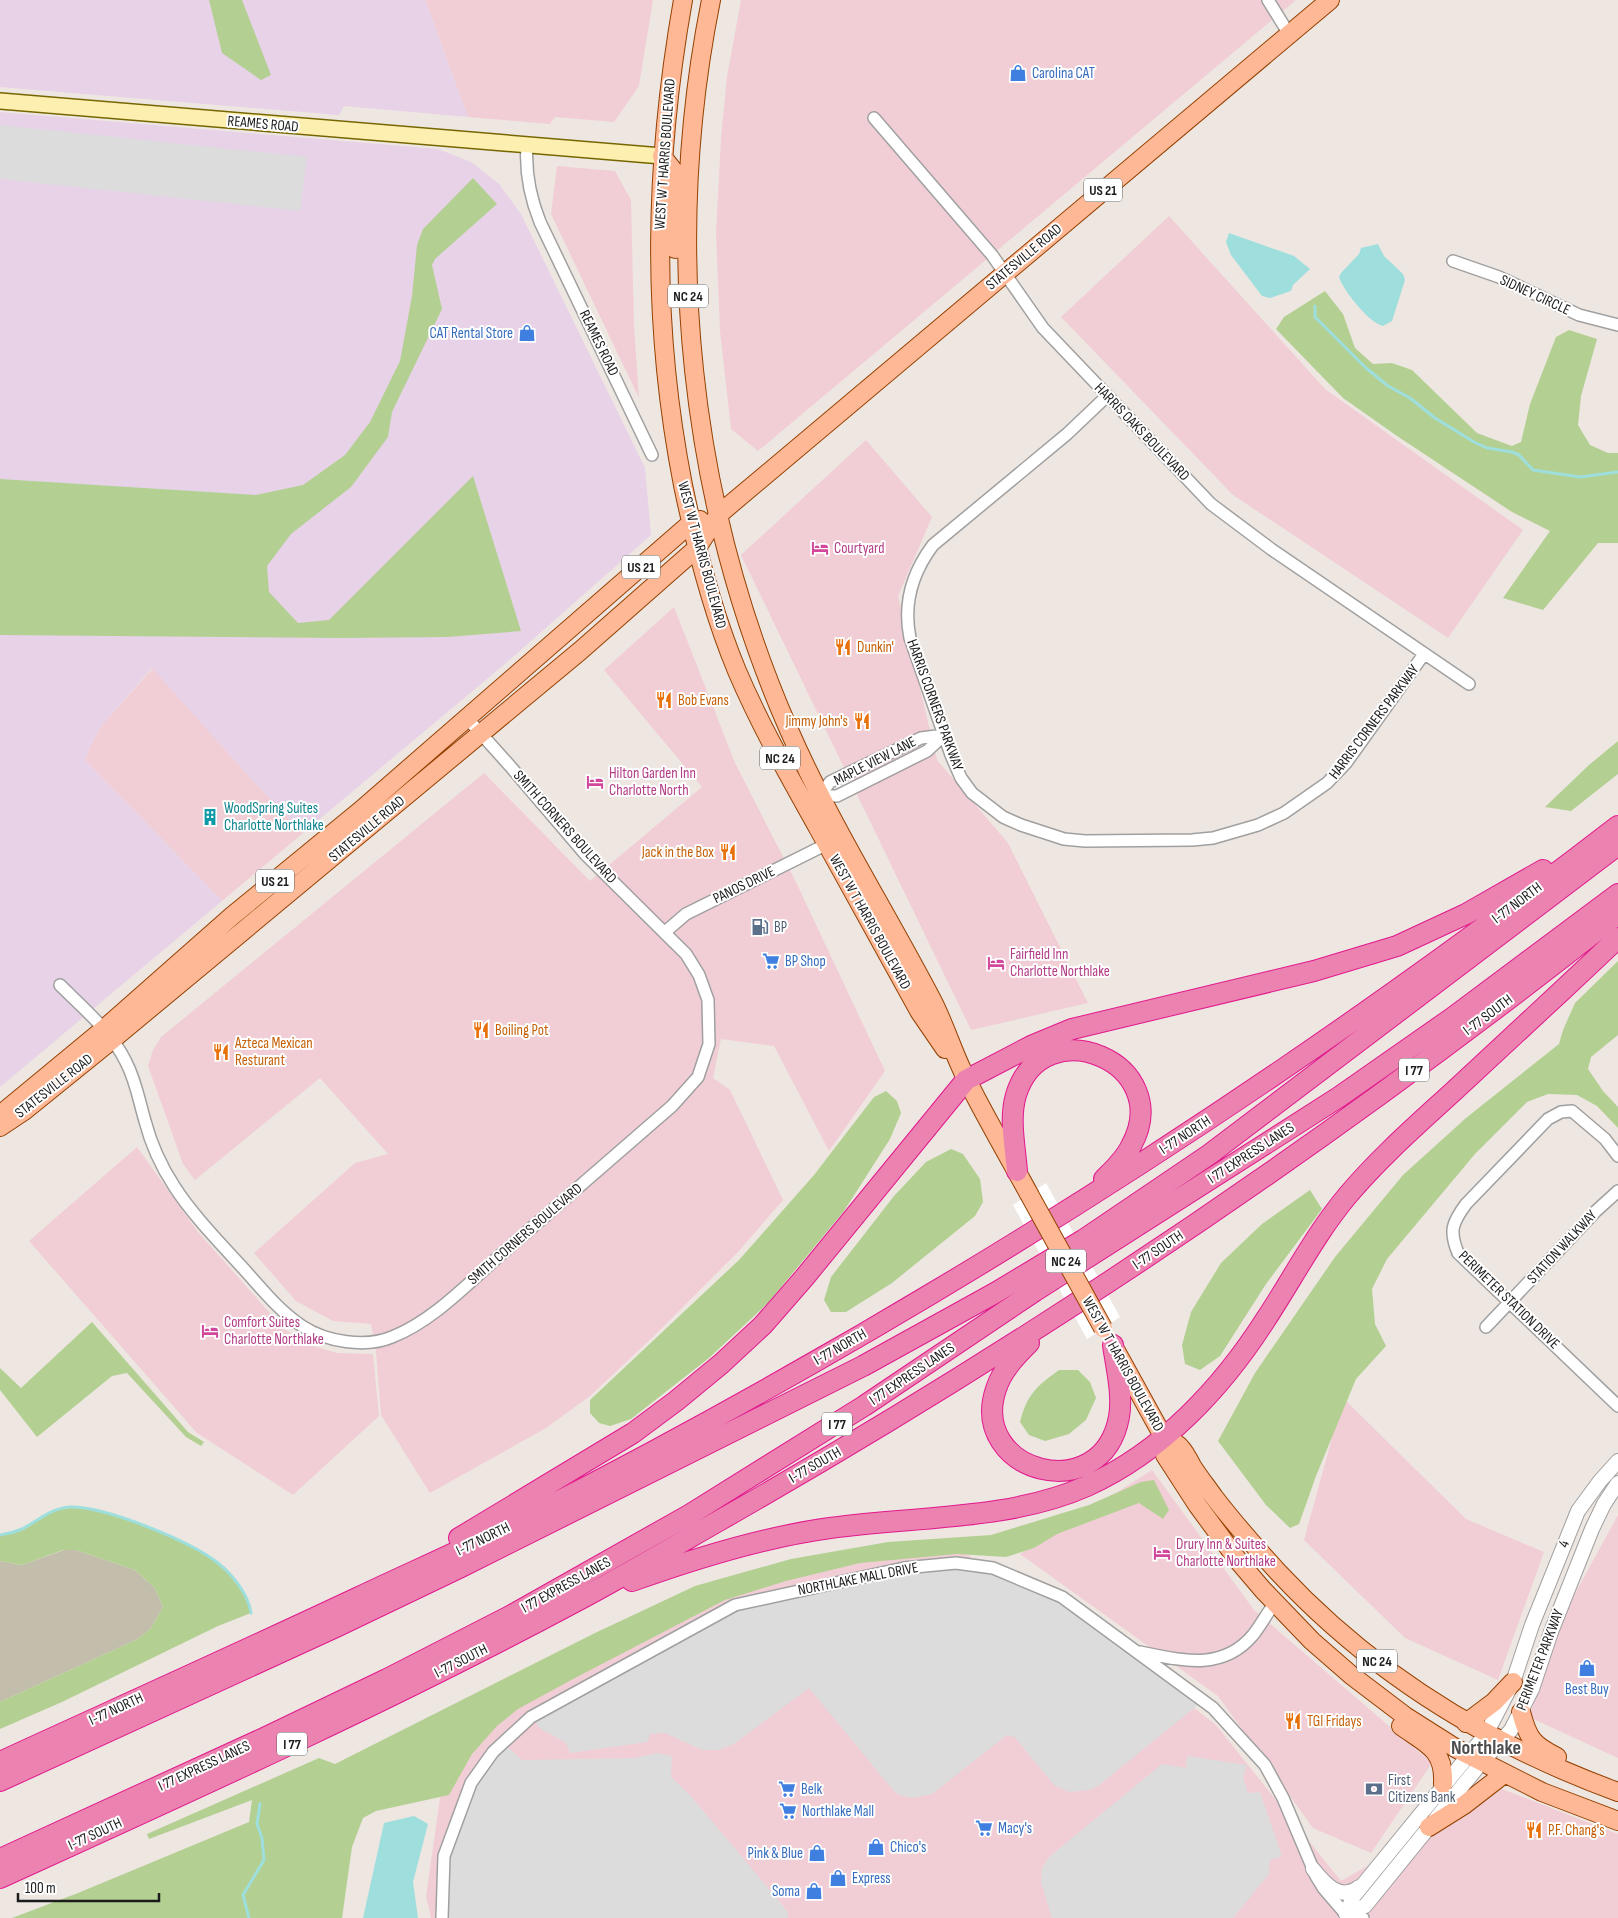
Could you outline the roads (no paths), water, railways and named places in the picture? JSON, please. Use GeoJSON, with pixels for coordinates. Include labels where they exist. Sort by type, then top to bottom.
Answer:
{"type":"FeatureCollection","features":[{"type":"Feature","properties":{"kind":"highway"},"geometry":{"type":"LineString","coordinates":[[360,1596],[606,1450],[655,1418],[698,1385],[783,1302],[966,1080],[1046,1039],[1072,1029],[1314,971],[1397,946],[1442,926],[1490,901],[1618,826]]}},
{"type":"Feature","properties":{"kind":"highway","name":"I-77 NORTH"},"geometry":{"type":"LineString","coordinates":[[0,1762],[506,1528],[680,1437],[896,1315],[1081,1202],[1203,1124],[1353,1022],[1492,922],[1618,826]]}},
{"type":"Feature","properties":{"kind":"highway","name":"I 77 EXPRESS LANES"},"geometry":{"type":"LineString","coordinates":[[0,1781],[336,1627],[461,1567],[855,1370],[995,1294],[1083,1240],[1210,1154],[1618,845]]}},
{"type":"Feature","properties":{"kind":"highway","name":"I 77 EXPRESS LANES"},"geometry":{"type":"LineString","coordinates":[[0,1859],[387,1679],[544,1598],[698,1510],[864,1406],[1035,1291],[1339,1096],[1452,1018],[1618,894]]}},
{"type":"Feature","properties":{"kind":"highway","name":"I-77 SOUTH"},"geometry":{"type":"LineString","coordinates":[[0,1878],[334,1724],[579,1600],[878,1428],[1168,1243],[1352,1116],[1618,914]]}},
{"type":"Feature","properties":{"kind":"highway"},"geometry":{"type":"LineString","coordinates":[[579,1600],[686,1562],[742,1546],[801,1533],[853,1525],[990,1511],[1050,1498],[1087,1486],[1145,1454],[1164,1438],[1215,1387],[1241,1355],[1268,1318],[1326,1225],[1363,1179],[1402,1140],[1618,938]]}},
{"type":"Feature","properties":{"kind":"highway"},"geometry":{"type":"LineString","coordinates":[[1017,1171],[1013,1115],[1016,1096],[1023,1080],[1036,1065],[1059,1052],[1085,1051],[1102,1056],[1116,1064],[1131,1081],[1139,1103],[1140,1119],[1136,1136],[1127,1154],[1081,1202]]}},
{"type":"Feature","properties":{"kind":"highway"},"geometry":{"type":"LineString","coordinates":[[1053,1318],[1011,1362],[1000,1380],[993,1398],[993,1416],[998,1433],[1006,1448],[1026,1464],[1050,1471],[1069,1470],[1088,1463],[1109,1443],[1117,1426],[1120,1406],[1108,1336]]}},
{"type":"Feature","properties":{"kind":"main road","name":"WEST W T HARRIS BOULEVARD"},"geometry":{"type":"LineString","coordinates":[[683,0],[671,72],[662,156],[659,218],[662,328],[672,420],[691,523],[724,637],[748,696],[826,844],[919,1011],[966,1080],[1108,1336],[1164,1438],[1165,1455],[1198,1506],[1240,1563],[1312,1641],[1351,1675],[1405,1716],[1474,1759],[1504,1774],[1542,1792],[1618,1821]]}},
{"type":"Feature","properties":{"kind":"main road","name":"WEST W T HARRIS BOULEVARD"},"geometry":{"type":"LineString","coordinates":[[711,0],[698,76],[688,183],[687,282],[693,363],[718,515],[739,596],[755,645],[788,728],[820,795],[934,1003],[966,1080]]}},
{"type":"Feature","properties":{"kind":"main road","name":"STATESVILLE ROAD"},"geometry":{"type":"LineString","coordinates":[[0,1115],[108,1034],[360,835],[481,734],[697,548],[718,515],[1330,0]]}},
{"type":"Feature","properties":{"kind":"main road","name":"REAMES ROAD"},"geometry":{"type":"LineString","coordinates":[[0,102],[662,156]]}},
{"type":"Feature","properties":{"kind":"main road"},"geometry":{"type":"LineString","coordinates":[[662,156],[673,170],[676,182],[674,218],[677,279],[693,363]]}},
{"type":"Feature","properties":{"kind":"main road","name":"STATESVILLE ROAD"},"geometry":{"type":"LineString","coordinates":[[0,1127],[24,1110],[108,1034],[232,916],[381,792],[691,523],[718,515]]}},
{"type":"Feature","properties":{"kind":"main road"},"geometry":{"type":"LineString","coordinates":[[376,821],[395,791],[411,776],[409,768]]}},
{"type":"Feature","properties":{"kind":"main road"},"geometry":{"type":"LineString","coordinates":[[360,835],[356,824],[374,807],[381,792]]}},
{"type":"Feature","properties":{"kind":"main road","name":"WEST W T HARRIS BOULEVARD"},"geometry":{"type":"LineString","coordinates":[[1164,1438],[1180,1446],[1203,1482],[1234,1522],[1304,1598],[1382,1666],[1466,1723],[1493,1738],[1585,1780],[1618,1792]]}},
{"type":"Feature","properties":{"kind":"main road"},"geometry":{"type":"LineString","coordinates":[[1351,1675],[1368,1703],[1437,1752],[1443,1768],[1444,1784]]}},
{"type":"Feature","properties":{"kind":"main road"},"geometry":{"type":"LineString","coordinates":[[1466,1723],[1494,1702],[1513,1682]]}},
{"type":"Feature","properties":{"kind":"main road"},"geometry":{"type":"LineString","coordinates":[[1521,1712],[1526,1729],[1537,1747],[1576,1765],[1585,1780]]}},
{"type":"Feature","properties":{"kind":"main road"},"geometry":{"type":"LineString","coordinates":[[1429,1828],[1464,1805],[1504,1774]]}},
{"type":"Feature","properties":{"kind":"street"},"geometry":{"type":"LineString","coordinates":[[1268,0],[1290,34]]}},
{"type":"Feature","properties":{"kind":"street","name":"HARRIS OAKS BOULEVARD"},"geometry":{"type":"LineString","coordinates":[[874,118],[992,255],[1043,328],[1222,513],[1469,684]]}},
{"type":"Feature","properties":{"kind":"street","name":"REAMES ROAD"},"geometry":{"type":"LineString","coordinates":[[527,145],[525,164],[534,207],[540,222],[652,455]]}},
{"type":"Feature","properties":{"kind":"street","name":"SIDNEY CIRCLE"},"geometry":{"type":"LineString","coordinates":[[1453,262],[1499,277],[1579,315],[1618,325]]}},
{"type":"Feature","properties":{"kind":"street","name":"HARRIS CORNERS PARKWAY"},"geometry":{"type":"LineString","coordinates":[[1107,396],[1068,434],[933,545],[923,559],[915,576],[907,606],[907,624],[916,657],[944,735],[961,778],[972,793],[1003,817],[1064,839],[1085,841],[1192,840],[1213,838],[1258,825],[1284,813],[1327,783],[1346,763],[1424,654]]}},
{"type":"Feature","properties":{"kind":"street","name":"SMITH CORNERS BOULEVARD"},"geometry":{"type":"LineString","coordinates":[[60,985],[108,1034],[126,1062],[137,1090],[155,1152],[174,1186],[214,1237],[274,1302],[302,1326],[319,1335],[341,1341],[360,1342],[390,1338],[412,1327],[447,1301],[672,1106],[698,1077],[709,1044],[708,1000],[699,975],[686,954],[585,854],[466,717]]}},
{"type":"Feature","properties":{"kind":"street","name":"MAPLE VIEW LANE"},"geometry":{"type":"LineString","coordinates":[[820,795],[830,782],[834,780],[921,738],[944,735]]}},
{"type":"Feature","properties":{"kind":"street","name":"PANOS DRIVE"},"geometry":{"type":"LineString","coordinates":[[665,932],[686,914],[826,844]]}},
{"type":"Feature","properties":{"kind":"street","name":"PERIMETER STATION DRIVE"},"geometry":{"type":"LineString","coordinates":[[1618,1156],[1605,1139],[1572,1111],[1561,1112],[1548,1119],[1466,1204],[1452,1228],[1452,1240],[1458,1253],[1618,1406]]}},
{"type":"Feature","properties":{"kind":"street","name":"STATION WALKWAY"},"geometry":{"type":"LineString","coordinates":[[1486,1327],[1596,1211],[1618,1191]]}},
{"type":"Feature","properties":{"kind":"street","name":"4"},"geometry":{"type":"LineString","coordinates":[[1555,1567],[1574,1521],[1590,1494],[1618,1461]]}},
{"type":"Feature","properties":{"kind":"street","name":"PERIMETER PARKWAY"},"geometry":{"type":"LineString","coordinates":[[1493,1738],[1511,1730],[1521,1712],[1532,1689],[1551,1632],[1592,1529],[1604,1504],[1618,1483]]}},
{"type":"Feature","properties":{"kind":"street","name":"NORTHLAKE MALL DRIVE"},"geometry":{"type":"LineString","coordinates":[[442,1918],[444,1856],[471,1783],[502,1742],[531,1717],[735,1605],[904,1568],[956,1564],[976,1565],[1003,1571],[1062,1597],[1213,1708],[1265,1765],[1283,1798],[1313,1869],[1324,1889],[1348,1916]]}},
{"type":"Feature","properties":{"kind":"street","name":"PERIMETER PARKWAY"},"geometry":{"type":"LineString","coordinates":[[1348,1916],[1353,1897],[1444,1784],[1474,1759],[1493,1738],[1532,1625],[1555,1567]]}},
{"type":"Feature","properties":{"kind":"street"},"geometry":{"type":"LineString","coordinates":[[1136,1651],[1186,1661],[1201,1661],[1220,1657],[1246,1643],[1275,1603]]}},
{"type":"Feature","properties":{"kind":"street","name":"PERIMETER PARKWAY"},"geometry":{"type":"LineString","coordinates":[[1348,1916],[1365,1906],[1429,1828],[1474,1759]]}},
{"type":"Feature","properties":{"kind":"street"},"geometry":{"type":"LineString","coordinates":[[1313,1869],[1328,1886],[1339,1892],[1350,1893],[1364,1883]]}},
{"type":"Feature","properties":{"kind":"street"},"geometry":{"type":"LineString","coordinates":[[1348,1916],[1363,1918]]}},
{"type":"Feature","properties":{"kind":"water"},"geometry":{"type":"Polygon","coordinates":[[[1229,233],[1294,256],[1310,269],[1293,285],[1291,291],[1270,298],[1262,296],[1231,255],[1226,242],[1229,233]]]}},
{"type":"Feature","properties":{"kind":"water"},"geometry":{"type":"Polygon","coordinates":[[[1378,244],[1384,256],[1403,274],[1405,280],[1392,321],[1383,326],[1377,324],[1364,313],[1341,283],[1339,277],[1359,254],[1361,248],[1378,244]]]}},
{"type":"Feature","properties":{"kind":"water"},"geometry":{"type":"Polygon","coordinates":[[[414,1816],[428,1824],[413,1882],[418,1918],[363,1918],[384,1823],[414,1816]]]}},
{"type":"Feature","properties":{"kind":"waterway"},"geometry":{"type":"LineString","coordinates":[[1315,306],[1315,317],[1366,368],[1388,386],[1410,398],[1435,418],[1474,442],[1487,448],[1519,455],[1533,470],[1580,477],[1618,472]]}},
{"type":"Feature","properties":{"kind":"waterway"},"geometry":{"type":"LineString","coordinates":[[0,1535],[22,1529],[51,1512],[70,1507],[85,1508],[125,1518],[168,1535],[205,1554],[218,1563],[239,1585],[247,1599],[251,1613]]}},
{"type":"Feature","properties":{"kind":"waterway"},"geometry":{"type":"LineString","coordinates":[[249,1918],[243,1895],[264,1860],[262,1838],[257,1824],[260,1804]]}},
{"type":"Feature","properties":{"kind":"place","name":"Carolina CAT"},"geometry":{"type":"Point","coordinates":[1018,73]}},
{"type":"Feature","properties":{"kind":"place","name":"CAT Rental Store"},"geometry":{"type":"Point","coordinates":[527,333]}},
{"type":"Feature","properties":{"kind":"place","name":"Courtyard"},"geometry":{"type":"Point","coordinates":[820,548]}},
{"type":"Feature","properties":{"kind":"place","name":"Dunkin'"},"geometry":{"type":"Point","coordinates":[843,647]}},
{"type":"Feature","properties":{"kind":"place","name":"Bob Evans"},"geometry":{"type":"Point","coordinates":[664,700]}},
{"type":"Feature","properties":{"kind":"place","name":"Jimmy John's"},"geometry":{"type":"Point","coordinates":[862,721]}},
{"type":"Feature","properties":{"kind":"place","name":"Hilton Garden Inn Charlotte North"},"geometry":{"type":"Point","coordinates":[595,782]}},
{"type":"Feature","properties":{"kind":"place","name":"WoodSpring Suites Charlotte Northlake"},"geometry":{"type":"Point","coordinates":[210,817]}},
{"type":"Feature","properties":{"kind":"place","name":"Jack in the Box"},"geometry":{"type":"Point","coordinates":[728,852]}},
{"type":"Feature","properties":{"kind":"place","name":"BP"},"geometry":{"type":"Point","coordinates":[760,927]}},
{"type":"Feature","properties":{"kind":"place","name":"BP Shop"},"geometry":{"type":"Point","coordinates":[771,961]}},
{"type":"Feature","properties":{"kind":"place","name":"Fairfield Inn Charlotte Northlake"},"geometry":{"type":"Point","coordinates":[996,963]}},
{"type":"Feature","properties":{"kind":"place","name":"Boiling Pot"},"geometry":{"type":"Point","coordinates":[481,1030]}},
{"type":"Feature","properties":{"kind":"place","name":"Azteca Mexican Resturant"},"geometry":{"type":"Point","coordinates":[221,1052]}},
{"type":"Feature","properties":{"kind":"place","name":"Comfort Suites Charlotte Northlake"},"geometry":{"type":"Point","coordinates":[210,1331]}},
{"type":"Feature","properties":{"kind":"place","name":"Drury Inn & Suites Charlotte Northlake"},"geometry":{"type":"Point","coordinates":[1162,1553]}},
{"type":"Feature","properties":{"kind":"place","name":"Best Buy"},"geometry":{"type":"Point","coordinates":[1587,1668]}},
{"type":"Feature","properties":{"kind":"place","name":"TGI Fridays"},"geometry":{"type":"Point","coordinates":[1293,1721]}},
{"type":"Feature","properties":{"kind":"place","name":"Belk"},"geometry":{"type":"Point","coordinates":[787,1789]}},
{"type":"Feature","properties":{"kind":"place","name":"First Citizens Bank"},"geometry":{"type":"Point","coordinates":[1374,1789]}},
{"type":"Feature","properties":{"kind":"place","name":"Northlake Mall"},"geometry":{"type":"Point","coordinates":[788,1811]}},
{"type":"Feature","properties":{"kind":"place","name":"Macy's"},"geometry":{"type":"Point","coordinates":[984,1828]}},
{"type":"Feature","properties":{"kind":"place","name":"P.F. Chang's"},"geometry":{"type":"Point","coordinates":[1534,1830]}},
{"type":"Feature","properties":{"kind":"place","name":"Chico's"},"geometry":{"type":"Point","coordinates":[876,1847]}},
{"type":"Feature","properties":{"kind":"place","name":"Pink & Blue"},"geometry":{"type":"Point","coordinates":[817,1853]}},
{"type":"Feature","properties":{"kind":"place","name":"Express"},"geometry":{"type":"Point","coordinates":[838,1878]}},
{"type":"Feature","properties":{"kind":"place","name":"Soma"},"geometry":{"type":"Point","coordinates":[814,1891]}},
{"type":"Feature","properties":{"kind":"district","name":"Northlake"},"geometry":{"type":"Point","coordinates":[1486,1748]}}]}
